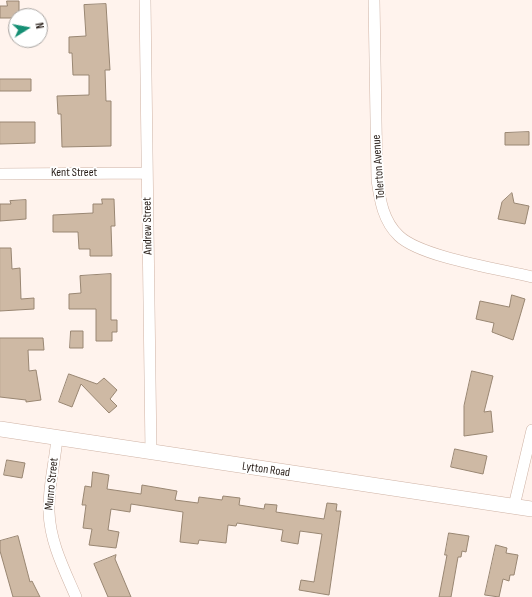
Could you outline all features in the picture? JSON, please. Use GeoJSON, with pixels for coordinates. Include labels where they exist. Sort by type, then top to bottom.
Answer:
{"type":"FeatureCollection","features":[{"type":"Feature","properties":{"kind":"main road","name":"Lytton Road"},"geometry":{"type":"LineString","coordinates":[[0,429],[532,509]]}},
{"type":"Feature","properties":{"kind":"street","name":"Andrew Street"},"geometry":{"type":"LineString","coordinates":[[145,0],[152,453]]}},
{"type":"Feature","properties":{"kind":"street","name":"Tolerton Avenue"},"geometry":{"type":"LineString","coordinates":[[374,0],[377,180],[380,202],[387,220],[398,236],[412,245],[432,253],[532,277]]}},
{"type":"Feature","properties":{"kind":"street","name":"Kent Street"},"geometry":{"type":"LineString","coordinates":[[0,174],[147,173]]}},
{"type":"Feature","properties":{"kind":"street"},"geometry":{"type":"LineString","coordinates":[[514,506],[532,430]]}},
{"type":"Feature","properties":{"kind":"street","name":"Munro Street"},"geometry":{"type":"LineString","coordinates":[[57,438],[49,497],[50,522],[57,554],[76,597]]}},
{"type":"Feature","properties":{"kind":"building"},"geometry":{"type":"Polygon","coordinates":[[[7,1],[19,1],[19,8],[8,8],[8,18],[0,18],[0,6],[7,6],[7,1]]]}},
{"type":"Feature","properties":{"kind":"building"},"geometry":{"type":"Polygon","coordinates":[[[106,4],[110,70],[105,70],[106,101],[111,101],[111,146],[62,147],[61,114],[58,114],[57,96],[89,95],[89,75],[73,75],[72,53],[69,53],[69,37],[86,36],[84,5],[106,4]]]}},
{"type":"Feature","properties":{"kind":"building"},"geometry":{"type":"Polygon","coordinates":[[[0,79],[31,79],[31,91],[0,91],[0,79]]]}},
{"type":"Feature","properties":{"kind":"building"},"geometry":{"type":"Polygon","coordinates":[[[0,122],[35,122],[35,143],[0,144],[0,122]]]}},
{"type":"Feature","properties":{"kind":"building"},"geometry":{"type":"Polygon","coordinates":[[[529,132],[529,145],[505,145],[505,133],[529,132]]]}},
{"type":"Feature","properties":{"kind":"building"},"geometry":{"type":"Polygon","coordinates":[[[512,193],[514,203],[529,206],[525,224],[498,219],[502,202],[512,193]]]}},
{"type":"Feature","properties":{"kind":"building"},"geometry":{"type":"Polygon","coordinates":[[[102,199],[114,199],[115,226],[111,226],[112,256],[90,256],[90,249],[79,249],[78,232],[53,232],[53,215],[93,213],[93,204],[102,204],[102,199]]]}},
{"type":"Feature","properties":{"kind":"building"},"geometry":{"type":"Polygon","coordinates":[[[26,200],[26,219],[0,221],[0,204],[11,204],[10,201],[26,200]]]}},
{"type":"Feature","properties":{"kind":"building"},"geometry":{"type":"Polygon","coordinates":[[[0,248],[11,248],[12,269],[20,268],[21,299],[34,298],[34,309],[0,311],[0,248]]]}},
{"type":"Feature","properties":{"kind":"building"},"geometry":{"type":"Polygon","coordinates":[[[111,274],[111,320],[117,320],[117,332],[112,332],[112,341],[96,341],[96,309],[69,309],[69,294],[81,293],[80,276],[111,274]]]}},
{"type":"Feature","properties":{"kind":"building"},"geometry":{"type":"Polygon","coordinates":[[[512,295],[525,299],[513,340],[492,332],[494,323],[476,319],[480,301],[509,307],[512,295]]]}},
{"type":"Feature","properties":{"kind":"building"},"geometry":{"type":"Polygon","coordinates":[[[71,331],[83,331],[83,348],[70,348],[71,331]]]}},
{"type":"Feature","properties":{"kind":"building"},"geometry":{"type":"Polygon","coordinates":[[[0,338],[43,338],[44,350],[28,350],[29,371],[36,370],[41,400],[26,402],[26,400],[0,397],[0,338]]]}},
{"type":"Feature","properties":{"kind":"building"},"geometry":{"type":"Polygon","coordinates":[[[472,371],[493,376],[484,412],[491,411],[493,432],[464,436],[464,406],[472,371]]]}},
{"type":"Feature","properties":{"kind":"building"},"geometry":{"type":"Polygon","coordinates":[[[69,374],[97,384],[104,378],[117,390],[110,399],[117,406],[109,413],[81,384],[72,407],[59,402],[69,374]]]}},
{"type":"Feature","properties":{"kind":"building"},"geometry":{"type":"Polygon","coordinates":[[[455,449],[487,456],[483,474],[451,467],[455,449]]]}},
{"type":"Feature","properties":{"kind":"building"},"geometry":{"type":"Polygon","coordinates":[[[7,460],[25,463],[22,478],[4,475],[7,460]]]}},
{"type":"Feature","properties":{"kind":"building"},"geometry":{"type":"Polygon","coordinates":[[[93,472],[109,475],[107,489],[141,494],[142,485],[177,491],[175,500],[198,503],[199,497],[222,500],[223,496],[240,498],[239,505],[264,509],[265,504],[277,505],[276,512],[324,519],[327,503],[337,504],[336,511],[341,511],[329,595],[299,590],[301,580],[314,582],[322,534],[300,531],[298,544],[281,541],[283,530],[237,523],[236,526],[228,525],[226,543],[199,540],[198,544],[180,542],[183,512],[131,504],[130,512],[111,509],[108,530],[119,532],[116,548],[89,545],[92,529],[83,528],[86,505],[82,505],[85,486],[91,487],[93,472]]]}},
{"type":"Feature","properties":{"kind":"building"},"geometry":{"type":"Polygon","coordinates":[[[449,533],[469,536],[466,552],[462,551],[461,557],[458,557],[451,597],[439,597],[447,555],[445,555],[449,533]]]}},
{"type":"Feature","properties":{"kind":"building"},"geometry":{"type":"Polygon","coordinates":[[[18,536],[30,582],[32,581],[40,597],[13,597],[0,551],[0,541],[18,536]]]}},
{"type":"Feature","properties":{"kind":"building"},"geometry":{"type":"Polygon","coordinates":[[[496,545],[507,548],[506,553],[518,555],[514,575],[510,575],[509,581],[503,579],[499,597],[485,595],[496,545]]]}},
{"type":"Feature","properties":{"kind":"building"},"geometry":{"type":"Polygon","coordinates":[[[116,555],[115,559],[131,597],[108,597],[94,564],[116,555]]]}}]}
